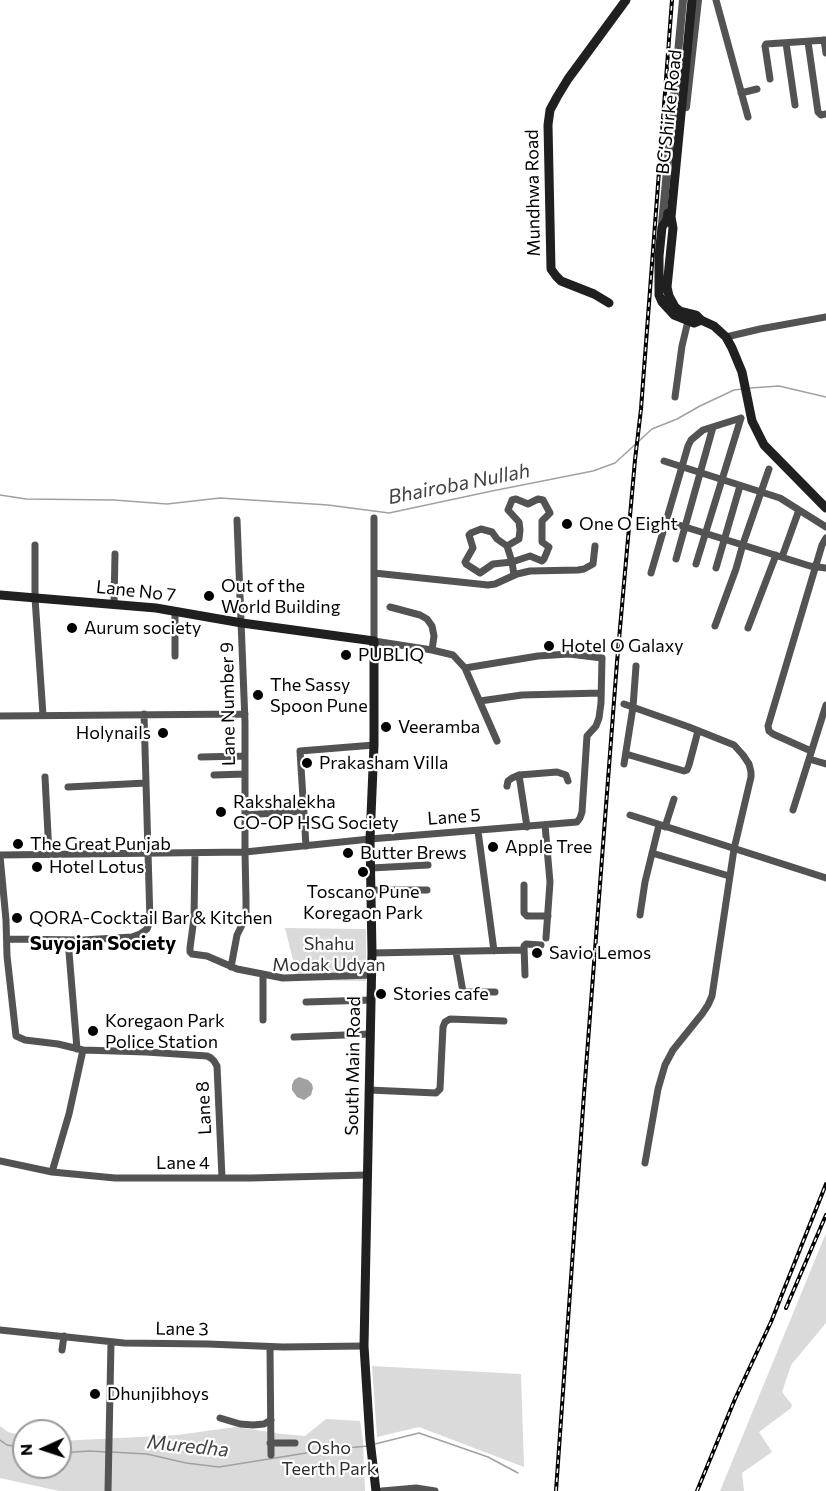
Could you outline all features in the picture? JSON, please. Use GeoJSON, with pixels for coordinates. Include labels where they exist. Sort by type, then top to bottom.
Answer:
{"type":"FeatureCollection","features":[{"type":"Feature","properties":{"kind":"main road","name":"Mundhwa Road"},"geometry":{"type":"LineString","coordinates":[[609,303],[594,294],[561,281],[551,269],[548,125],[550,110],[568,79],[626,0]]}},
{"type":"Feature","properties":{"kind":"main road"},"geometry":{"type":"LineString","coordinates":[[690,0],[668,223],[667,302],[674,315],[694,323],[701,320]]}},
{"type":"Feature","properties":{"kind":"main road"},"geometry":{"type":"LineString","coordinates":[[667,302],[680,311],[696,315],[714,326],[726,338],[742,372],[752,421],[764,444],[826,508]]}},
{"type":"Feature","properties":{"kind":"main road","name":"Lane No 7"},"geometry":{"type":"LineString","coordinates":[[0,595],[156,608],[242,623],[375,641]]}},
{"type":"Feature","properties":{"kind":"main road","name":"South Main Road"},"geometry":{"type":"LineString","coordinates":[[375,641],[370,839],[372,975],[364,1347],[369,1440],[376,1491]]}},
{"type":"Feature","properties":{"kind":"street"},"geometry":{"type":"LineString","coordinates":[[668,223],[683,0]]}},
{"type":"Feature","properties":{"kind":"street","name":"BG Shirke Road"},"geometry":{"type":"LineString","coordinates":[[668,223],[698,0]]}},
{"type":"Feature","properties":{"kind":"street"},"geometry":{"type":"LineString","coordinates":[[716,0],[748,117]]}},
{"type":"Feature","properties":{"kind":"street"},"geometry":{"type":"LineString","coordinates":[[770,79],[765,45],[825,40],[826,53]]}},
{"type":"Feature","properties":{"kind":"street"},"geometry":{"type":"LineString","coordinates":[[808,42],[818,112],[826,114]]}},
{"type":"Feature","properties":{"kind":"street"},"geometry":{"type":"LineString","coordinates":[[786,43],[795,105]]}},
{"type":"Feature","properties":{"kind":"street"},"geometry":{"type":"LineString","coordinates":[[741,93],[757,89]]}},
{"type":"Feature","properties":{"kind":"street"},"geometry":{"type":"LineString","coordinates":[[726,338],[760,329],[826,318]]}},
{"type":"Feature","properties":{"kind":"street"},"geometry":{"type":"LineString","coordinates":[[675,397],[688,321]]}},
{"type":"Feature","properties":{"kind":"street"},"geometry":{"type":"LineString","coordinates":[[651,573],[691,440],[703,430],[741,418],[696,564]]}},
{"type":"Feature","properties":{"kind":"street"},"geometry":{"type":"LineString","coordinates":[[676,559],[713,427]]}},
{"type":"Feature","properties":{"kind":"street"},"geometry":{"type":"LineString","coordinates":[[664,461],[780,498],[826,527]]}},
{"type":"Feature","properties":{"kind":"street"},"geometry":{"type":"LineString","coordinates":[[715,626],[769,469]]}},
{"type":"Feature","properties":{"kind":"street"},"geometry":{"type":"LineString","coordinates":[[716,568],[740,486]]}},
{"type":"Feature","properties":{"kind":"street"},"geometry":{"type":"LineString","coordinates":[[507,546],[519,539],[520,530],[519,522],[508,510],[512,500],[516,499],[528,504],[538,499],[543,500],[550,513],[542,521],[541,540],[549,547],[544,559],[540,561],[530,556],[512,562],[493,564],[480,573],[465,562],[473,548],[469,535],[481,529],[492,532],[497,540],[507,546],[512,562],[514,575]]}},
{"type":"Feature","properties":{"kind":"street"},"geometry":{"type":"LineString","coordinates":[[748,628],[799,510]]}},
{"type":"Feature","properties":{"kind":"street"},"geometry":{"type":"LineString","coordinates":[[374,518],[375,641],[453,655],[465,668],[497,741]]}},
{"type":"Feature","properties":{"kind":"street","name":"Lane Number 9"},"geometry":{"type":"LineString","coordinates":[[231,967],[237,935],[246,913],[245,714],[237,520]]}},
{"type":"Feature","properties":{"kind":"street"},"geometry":{"type":"LineString","coordinates":[[666,521],[816,567],[826,568]]}},
{"type":"Feature","properties":{"kind":"street"},"geometry":{"type":"LineString","coordinates":[[826,538],[768,726],[769,731],[773,734],[826,764]]}},
{"type":"Feature","properties":{"kind":"street"},"geometry":{"type":"LineString","coordinates":[[35,544],[35,598],[43,715]]}},
{"type":"Feature","properties":{"kind":"street"},"geometry":{"type":"LineString","coordinates":[[374,573],[488,585],[530,571],[584,569],[593,564],[595,546]]}},
{"type":"Feature","properties":{"kind":"street"},"geometry":{"type":"LineString","coordinates":[[114,554],[114,604]]}},
{"type":"Feature","properties":{"kind":"street"},"geometry":{"type":"LineString","coordinates":[[390,607],[427,619],[432,626],[434,636],[432,651]]}},
{"type":"Feature","properties":{"kind":"street"},"geometry":{"type":"LineString","coordinates":[[175,656],[176,611]]}},
{"type":"Feature","properties":{"kind":"street"},"geometry":{"type":"LineString","coordinates":[[465,668],[538,656],[569,654],[602,658],[601,693],[522,694],[480,701]]}},
{"type":"Feature","properties":{"kind":"street"},"geometry":{"type":"LineString","coordinates":[[624,764],[633,707],[636,666]]}},
{"type":"Feature","properties":{"kind":"street","name":"Lane 5"},"geometry":{"type":"LineString","coordinates":[[0,856],[244,852],[370,839],[572,824],[577,822],[582,812],[585,742],[586,736],[596,726],[599,718],[601,693]]}},
{"type":"Feature","properties":{"kind":"street"},"geometry":{"type":"LineString","coordinates":[[624,704],[734,745],[749,764],[751,777],[729,876],[712,996],[702,1014],[673,1050],[665,1065],[658,1089],[645,1163]]}},
{"type":"Feature","properties":{"kind":"street"},"geometry":{"type":"LineString","coordinates":[[793,810],[826,705]]}},
{"type":"Feature","properties":{"kind":"street"},"geometry":{"type":"LineString","coordinates":[[7,939],[68,940],[132,937],[147,929],[150,921],[144,714]]}},
{"type":"Feature","properties":{"kind":"street"},"geometry":{"type":"LineString","coordinates":[[0,716],[245,714]]}},
{"type":"Feature","properties":{"kind":"street"},"geometry":{"type":"LineString","coordinates":[[626,754],[684,771],[689,765],[698,731]]}},
{"type":"Feature","properties":{"kind":"street"},"geometry":{"type":"LineString","coordinates":[[306,846],[300,751],[374,745]]}},
{"type":"Feature","properties":{"kind":"street"},"geometry":{"type":"LineString","coordinates":[[201,757],[245,756]]}},
{"type":"Feature","properties":{"kind":"street"},"geometry":{"type":"LineString","coordinates":[[507,786],[508,781],[519,775],[557,772],[566,775],[568,781]]}},
{"type":"Feature","properties":{"kind":"street"},"geometry":{"type":"LineString","coordinates":[[214,775],[245,774]]}},
{"type":"Feature","properties":{"kind":"street"},"geometry":{"type":"LineString","coordinates":[[519,775],[527,826]]}},
{"type":"Feature","properties":{"kind":"street"},"geometry":{"type":"LineString","coordinates":[[45,777],[49,854]]}},
{"type":"Feature","properties":{"kind":"street"},"geometry":{"type":"LineString","coordinates":[[68,787],[146,783]]}},
{"type":"Feature","properties":{"kind":"street"},"geometry":{"type":"LineString","coordinates":[[640,915],[652,853],[674,799]]}},
{"type":"Feature","properties":{"kind":"street"},"geometry":{"type":"LineString","coordinates":[[245,815],[304,811]]}},
{"type":"Feature","properties":{"kind":"street"},"geometry":{"type":"LineString","coordinates":[[630,815],[826,878]]}},
{"type":"Feature","properties":{"kind":"street"},"geometry":{"type":"LineString","coordinates":[[545,825],[550,882],[546,938]]}},
{"type":"Feature","properties":{"kind":"street"},"geometry":{"type":"LineString","coordinates":[[478,831],[494,951]]}},
{"type":"Feature","properties":{"kind":"street"},"geometry":{"type":"LineString","coordinates":[[195,853],[195,894],[190,952],[207,956],[231,967],[283,978],[372,975]]}},
{"type":"Feature","properties":{"kind":"street"},"geometry":{"type":"LineString","coordinates":[[652,853],[729,876]]}},
{"type":"Feature","properties":{"kind":"street","name":"Lane 8"},"geometry":{"type":"LineString","coordinates":[[0,856],[7,956],[16,1036],[25,1040],[80,1050],[207,1056],[214,1060],[217,1066],[222,1178]]}},
{"type":"Feature","properties":{"kind":"street"},"geometry":{"type":"LineString","coordinates":[[370,868],[428,866]]}},
{"type":"Feature","properties":{"kind":"street"},"geometry":{"type":"LineString","coordinates":[[524,885],[524,914],[548,916]]}},
{"type":"Feature","properties":{"kind":"street"},"geometry":{"type":"LineString","coordinates":[[371,890],[428,890]]}},
{"type":"Feature","properties":{"kind":"street"},"geometry":{"type":"LineString","coordinates":[[52,1172],[69,1114],[80,1050],[68,940]]}},
{"type":"Feature","properties":{"kind":"street"},"geometry":{"type":"LineString","coordinates":[[525,975],[524,950],[526,944],[541,945]]}},
{"type":"Feature","properties":{"kind":"street"},"geometry":{"type":"LineString","coordinates":[[372,953],[524,950]]}},
{"type":"Feature","properties":{"kind":"street"},"geometry":{"type":"LineString","coordinates":[[456,952],[463,992],[495,992]]}},
{"type":"Feature","properties":{"kind":"street"},"geometry":{"type":"LineString","coordinates":[[263,974],[263,1020]]}},
{"type":"Feature","properties":{"kind":"street"},"geometry":{"type":"LineString","coordinates":[[306,1002],[371,1000]]}},
{"type":"Feature","properties":{"kind":"street"},"geometry":{"type":"LineString","coordinates":[[369,1090],[436,1093],[440,1089],[445,1022],[450,1018],[504,1021]]}},
{"type":"Feature","properties":{"kind":"street"},"geometry":{"type":"LineString","coordinates":[[294,1038],[370,1034]]}},
{"type":"Feature","properties":{"kind":"street","name":"Lane 4"},"geometry":{"type":"LineString","coordinates":[[0,1161],[52,1172],[115,1178],[367,1175]]}},
{"type":"Feature","properties":{"kind":"street","name":"Lane 3"},"geometry":{"type":"LineString","coordinates":[[0,1330],[111,1342],[270,1347],[364,1347]]}},
{"type":"Feature","properties":{"kind":"street"},"geometry":{"type":"LineString","coordinates":[[62,1350],[64,1336]]}},
{"type":"Feature","properties":{"kind":"street"},"geometry":{"type":"LineString","coordinates":[[108,1489],[111,1342]]}},
{"type":"Feature","properties":{"kind":"street"},"geometry":{"type":"LineString","coordinates":[[270,1347],[271,1455]]}},
{"type":"Feature","properties":{"kind":"street"},"geometry":{"type":"LineString","coordinates":[[220,1418],[253,1425],[264,1424],[270,1420]]}},
{"type":"Feature","properties":{"kind":"street"},"geometry":{"type":"LineString","coordinates":[[270,1443],[295,1443]]}},
{"type":"Feature","properties":{"kind":"street"},"geometry":{"type":"LineString","coordinates":[[382,1491],[416,1488],[435,1491]]}},
{"type":"Feature","properties":{"kind":"green space","name":"Shahu Modak Udyan"},"geometry":{"type":"Polygon","coordinates":[[[285,928],[366,929],[366,981],[298,980],[285,928]]]}},
{"type":"Feature","properties":{"kind":"green space"},"geometry":{"type":"Polygon","coordinates":[[[826,1233],[826,1323],[791,1365],[782,1392],[792,1405],[791,1408],[759,1432],[772,1452],[742,1473],[744,1491],[720,1491],[826,1233]]]}},
{"type":"Feature","properties":{"kind":"green space"},"geometry":{"type":"Polygon","coordinates":[[[372,1366],[521,1374],[524,1467],[419,1427],[377,1437],[372,1366]]]}},
{"type":"Feature","properties":{"kind":"green space","name":"Osho Teerth Park"},"geometry":{"type":"Polygon","coordinates":[[[326,1419],[360,1421],[365,1491],[59,1491],[0,1478],[0,1426],[12,1433],[12,1479],[72,1479],[72,1440],[177,1435],[236,1427],[305,1436],[326,1419]]]}},
{"type":"Feature","properties":{"kind":"shaded area"},"geometry":{"type":"Polygon","coordinates":[[[299,1077],[308,1080],[313,1088],[311,1095],[304,1100],[297,1097],[292,1090],[294,1080],[299,1077]]]}},
{"type":"Feature","properties":{"kind":"waterway","name":"Bhairoba Nullah"},"geometry":{"type":"LineString","coordinates":[[750,388],[779,386],[826,397]]}},
{"type":"Feature","properties":{"kind":"waterway","name":"Bhairoba Nullah"},"geometry":{"type":"LineString","coordinates":[[0,495],[26,499],[114,500],[167,504],[220,498],[328,505],[389,513],[593,471],[615,463],[652,429],[734,390],[743,389]]}},
{"type":"Feature","properties":{"kind":"waterway","name":"Muredha"},"geometry":{"type":"LineString","coordinates":[[375,1444],[419,1433],[488,1457],[518,1473]]}},
{"type":"Feature","properties":{"kind":"waterway","name":"Muredha"},"geometry":{"type":"LineString","coordinates":[[0,1440],[12,1446]]}},
{"type":"Feature","properties":{"kind":"waterway","name":"Muredha"},"geometry":{"type":"LineString","coordinates":[[111,1452],[147,1454],[186,1463],[219,1467],[325,1450],[368,1446]]}},
{"type":"Feature","properties":{"kind":"waterway","name":"Muredha"},"geometry":{"type":"LineString","coordinates":[[72,1452],[107,1452]]}},
{"type":"Feature","properties":{"kind":"railway"},"geometry":{"type":"LineString","coordinates":[[556,1491],[617,662],[641,409],[672,0]]}},
{"type":"Feature","properties":{"kind":"railway"},"geometry":{"type":"LineString","coordinates":[[697,1491],[735,1399],[771,1322],[826,1184]]}},
{"type":"Feature","properties":{"kind":"railway"},"geometry":{"type":"LineString","coordinates":[[786,1308],[826,1215]]}},
{"type":"Feature","properties":{"kind":"place","name":"One O Eight"},"geometry":{"type":"Point","coordinates":[567,524]}},
{"type":"Feature","properties":{"kind":"place","name":"Out of the World Building"},"geometry":{"type":"Point","coordinates":[209,596]}},
{"type":"Feature","properties":{"kind":"place","name":"Aurum society"},"geometry":{"type":"Point","coordinates":[72,628]}},
{"type":"Feature","properties":{"kind":"place","name":"Hotel O Galaxy"},"geometry":{"type":"Point","coordinates":[549,646]}},
{"type":"Feature","properties":{"kind":"place","name":"PUBLIQ"},"geometry":{"type":"Point","coordinates":[346,655]}},
{"type":"Feature","properties":{"kind":"place","name":"The Sassy Spoon Pune"},"geometry":{"type":"Point","coordinates":[258,695]}},
{"type":"Feature","properties":{"kind":"place","name":"Veeramba"},"geometry":{"type":"Point","coordinates":[386,727]}},
{"type":"Feature","properties":{"kind":"place","name":"Holynails"},"geometry":{"type":"Point","coordinates":[163,733]}},
{"type":"Feature","properties":{"kind":"place","name":"Prakasham Villa"},"geometry":{"type":"Point","coordinates":[307,763]}},
{"type":"Feature","properties":{"kind":"place","name":"Rakshalekha CO-OP HSG Society"},"geometry":{"type":"Point","coordinates":[221,812]}},
{"type":"Feature","properties":{"kind":"place","name":"The Great Punjab"},"geometry":{"type":"Point","coordinates":[18,844]}},
{"type":"Feature","properties":{"kind":"place","name":"Apple Tree"},"geometry":{"type":"Point","coordinates":[493,847]}},
{"type":"Feature","properties":{"kind":"place","name":"Butter Brews"},"geometry":{"type":"Point","coordinates":[348,853]}},
{"type":"Feature","properties":{"kind":"place","name":"Hotel Lotus"},"geometry":{"type":"Point","coordinates":[37,867]}},
{"type":"Feature","properties":{"kind":"place","name":"Toscano Pune Koregaon Park"},"geometry":{"type":"Point","coordinates":[363,872]}},
{"type":"Feature","properties":{"kind":"place","name":"QORA-Cocktail Bar & Kitchen"},"geometry":{"type":"Point","coordinates":[17,918]}},
{"type":"Feature","properties":{"kind":"place","name":"Savio Lemos"},"geometry":{"type":"Point","coordinates":[537,953]}},
{"type":"Feature","properties":{"kind":"place","name":"Stories cafe"},"geometry":{"type":"Point","coordinates":[381,994]}},
{"type":"Feature","properties":{"kind":"place","name":"Koregaon Park Police Station"},"geometry":{"type":"Point","coordinates":[93,1031]}},
{"type":"Feature","properties":{"kind":"place","name":"Dhunjibhoys"},"geometry":{"type":"Point","coordinates":[95,1394]}},
{"type":"Feature","properties":{"kind":"district","name":"Suyojan Society"},"geometry":{"type":"Point","coordinates":[103,943]}}]}
